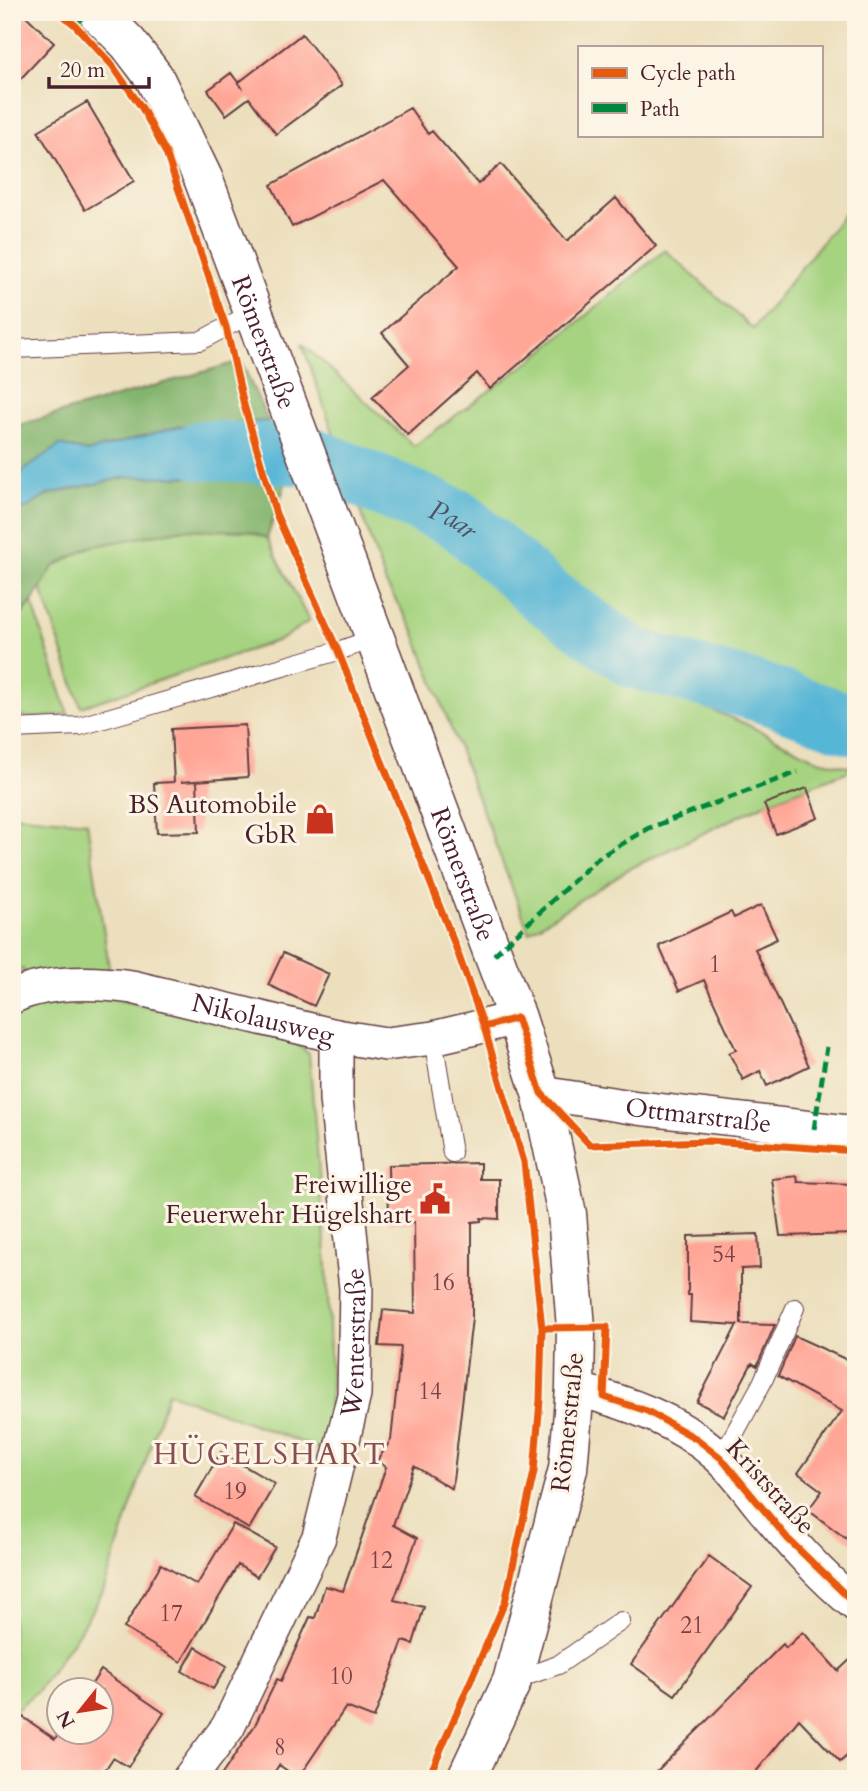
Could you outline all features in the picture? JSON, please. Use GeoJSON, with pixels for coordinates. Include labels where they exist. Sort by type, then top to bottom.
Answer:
{"type":"FeatureCollection","features":[{"type":"Feature","properties":{"kind":"main road","name":"Römerstraße"},"geometry":{"type":"LineString","coordinates":[[97,12],[128,43],[154,77],[203,178],[517,1018],[541,1093],[566,1214],[576,1328],[575,1390],[568,1469],[513,1681],[466,1779]]}},
{"type":"Feature","properties":{"kind":"street","name":"Nikolausweg"},"geometry":{"type":"LineString","coordinates":[[12,997],[30,989],[102,983],[132,987],[336,1036],[386,1044],[433,1038],[517,1018]]}},
{"type":"Feature","properties":{"kind":"street","name":"Wenterstraße"},"geometry":{"type":"LineString","coordinates":[[189,1779],[228,1727],[319,1536],[354,1395],[356,1288],[336,1099],[336,1036]]}},
{"type":"Feature","properties":{"kind":"street","name":"Ottmarstraße"},"geometry":{"type":"LineString","coordinates":[[541,1093],[638,1108],[856,1133]]}},
{"type":"Feature","properties":{"kind":"street","name":"Kriststraße"},"geometry":{"type":"LineString","coordinates":[[575,1390],[647,1411],[697,1439],[721,1458],[788,1539],[856,1605]]}},
{"type":"Feature","properties":{"kind":"lane"},"geometry":{"type":"LineString","coordinates":[[12,349],[200,341],[254,312]]}},
{"type":"Feature","properties":{"kind":"lane"},"geometry":{"type":"LineString","coordinates":[[12,729],[80,726],[338,652],[375,638]]}},
{"type":"Feature","properties":{"kind":"lane"},"geometry":{"type":"LineString","coordinates":[[433,1038],[452,1153]]}},
{"type":"Feature","properties":{"kind":"lane"},"geometry":{"type":"LineString","coordinates":[[721,1458],[762,1383],[795,1308]]}},
{"type":"Feature","properties":{"kind":"lane"},"geometry":{"type":"LineString","coordinates":[[513,1681],[558,1665],[621,1621]]}},
{"type":"Feature","properties":{"kind":"green space"},"geometry":{"type":"Polygon","coordinates":[[[856,199],[856,700],[651,632],[660,689],[746,724],[818,760],[856,768],[764,804],[629,869],[529,932],[413,629],[386,584],[302,343],[414,446],[536,357],[665,250],[753,329],[856,199]]]}},
{"type":"Feature","properties":{"kind":"green space"},"geometry":{"type":"Polygon","coordinates":[[[241,361],[268,421],[180,426],[86,452],[60,445],[12,479],[12,427],[241,361]]]}},
{"type":"Feature","properties":{"kind":"green space"},"geometry":{"type":"Polygon","coordinates":[[[288,476],[267,538],[248,531],[184,529],[90,547],[53,567],[32,602],[12,626],[12,517],[49,494],[127,477],[288,476]]]}},
{"type":"Feature","properties":{"kind":"green space"},"geometry":{"type":"Polygon","coordinates":[[[184,529],[248,531],[267,538],[309,621],[282,639],[81,707],[40,585],[53,567],[90,547],[184,529]]]}},
{"type":"Feature","properties":{"kind":"green space"},"geometry":{"type":"Polygon","coordinates":[[[32,602],[68,714],[40,718],[12,716],[12,626],[32,602]]]}},
{"type":"Feature","properties":{"kind":"green space"},"geometry":{"type":"Polygon","coordinates":[[[12,815],[87,822],[110,973],[25,976],[23,969],[12,974],[12,815]]]}},
{"type":"Feature","properties":{"kind":"green space"},"geometry":{"type":"Polygon","coordinates":[[[96,995],[292,1040],[309,1054],[327,1266],[331,1386],[324,1451],[168,1392],[103,1592],[38,1690],[12,1713],[12,1019],[38,1005],[96,995]]]}},
{"type":"Feature","properties":{"kind":"water"},"geometry":{"type":"Polygon","coordinates":[[[268,421],[288,476],[127,477],[49,494],[12,517],[12,479],[60,445],[87,452],[180,426],[268,421]]]}},
{"type":"Feature","properties":{"kind":"building"},"geometry":{"type":"Polygon","coordinates":[[[12,12],[22,12],[54,43],[12,88],[12,12]]]}},
{"type":"Feature","properties":{"kind":"building"},"geometry":{"type":"Polygon","coordinates":[[[302,34],[342,85],[276,134],[249,98],[226,115],[208,90],[231,73],[238,83],[302,34]]]}},
{"type":"Feature","properties":{"kind":"building"},"geometry":{"type":"Polygon","coordinates":[[[87,102],[134,181],[85,210],[38,131],[87,102]]]}},
{"type":"Feature","properties":{"kind":"building"},"geometry":{"type":"Polygon","coordinates":[[[410,108],[428,134],[432,131],[478,184],[501,164],[567,241],[616,198],[656,246],[490,389],[477,373],[408,435],[372,397],[409,365],[382,333],[459,266],[384,180],[292,227],[271,185],[410,108]]]}},
{"type":"Feature","properties":{"kind":"building"},"geometry":{"type":"Polygon","coordinates":[[[245,725],[248,777],[181,782],[197,781],[199,832],[157,833],[154,783],[174,782],[171,729],[245,725]]]}},
{"type":"Feature","properties":{"kind":"building"},"geometry":{"type":"Polygon","coordinates":[[[807,788],[818,818],[776,834],[764,804],[807,788]]]}},
{"type":"Feature","properties":{"kind":"building"},"geometry":{"type":"Polygon","coordinates":[[[761,905],[777,939],[755,949],[809,1066],[767,1086],[760,1071],[743,1080],[729,1053],[736,1050],[704,980],[679,991],[659,946],[731,912],[734,918],[761,905]]]}},
{"type":"Feature","properties":{"kind":"building"},"geometry":{"type":"Polygon","coordinates":[[[283,953],[329,974],[314,1006],[268,985],[283,953]]]}},
{"type":"Feature","properties":{"kind":"building"},"geometry":{"type":"Polygon","coordinates":[[[480,1163],[480,1179],[499,1179],[499,1219],[481,1218],[481,1221],[472,1222],[472,1318],[452,1489],[414,1466],[393,1525],[417,1538],[394,1600],[424,1607],[413,1644],[403,1641],[374,1718],[346,1707],[298,1778],[279,1765],[270,1779],[219,1779],[255,1725],[277,1679],[281,1681],[310,1617],[315,1618],[325,1586],[343,1591],[386,1467],[377,1461],[391,1440],[401,1347],[379,1346],[383,1310],[415,1313],[414,1222],[389,1223],[388,1165],[480,1163]]]}},
{"type":"Feature","properties":{"kind":"building"},"geometry":{"type":"Polygon","coordinates":[[[797,1176],[798,1182],[854,1184],[856,1234],[780,1236],[772,1179],[797,1176]]]}},
{"type":"Feature","properties":{"kind":"building"},"geometry":{"type":"Polygon","coordinates":[[[758,1234],[760,1268],[741,1269],[741,1324],[775,1325],[757,1366],[752,1363],[724,1416],[697,1402],[737,1325],[690,1322],[688,1236],[758,1234]]]}},
{"type":"Feature","properties":{"kind":"building"},"geometry":{"type":"Polygon","coordinates":[[[795,1336],[856,1364],[856,1546],[808,1510],[822,1491],[798,1473],[842,1411],[778,1376],[795,1336]]]}},
{"type":"Feature","properties":{"kind":"building"},"geometry":{"type":"Polygon","coordinates":[[[221,1452],[275,1484],[249,1529],[195,1497],[221,1452]]]}},
{"type":"Feature","properties":{"kind":"building"},"geometry":{"type":"Polygon","coordinates":[[[233,1524],[275,1547],[257,1577],[238,1565],[181,1662],[124,1628],[161,1564],[197,1585],[233,1524]]]}},
{"type":"Feature","properties":{"kind":"building"},"geometry":{"type":"Polygon","coordinates":[[[709,1556],[752,1587],[675,1695],[631,1664],[709,1556]]]}},
{"type":"Feature","properties":{"kind":"building"},"geometry":{"type":"Polygon","coordinates":[[[803,1632],[838,1671],[856,1654],[856,1748],[840,1762],[799,1719],[750,1779],[649,1779],[783,1644],[786,1648],[803,1632]]]}},
{"type":"Feature","properties":{"kind":"building"},"geometry":{"type":"Polygon","coordinates":[[[196,1647],[227,1666],[213,1689],[182,1671],[196,1647]]]}},
{"type":"Feature","properties":{"kind":"building"},"geometry":{"type":"Polygon","coordinates":[[[101,1670],[110,1676],[97,1676],[101,1670]]]}},
{"type":"Feature","properties":{"kind":"building"},"geometry":{"type":"Polygon","coordinates":[[[116,1680],[164,1713],[128,1767],[113,1758],[99,1779],[30,1779],[12,1766],[12,1733],[23,1717],[46,1733],[46,1746],[116,1746],[116,1680]]]}},
{"type":"Feature","properties":{"kind":"waterway","name":"Paar"},"geometry":{"type":"LineString","coordinates":[[201,450],[310,456],[458,519],[544,595],[635,659],[759,692],[856,726]]}},
{"type":"Feature","properties":{"kind":"marked path"},"geometry":{"type":"LineString","coordinates":[[75,25],[88,12]]}},
{"type":"Feature","properties":{"kind":"marked path"},"geometry":{"type":"LineString","coordinates":[[494,955],[598,858],[649,828],[798,772]]}},
{"type":"Feature","properties":{"kind":"marked path"},"geometry":{"type":"LineString","coordinates":[[814,1129],[827,1047]]}},
{"type":"Feature","properties":{"kind":"cycle path"},"geometry":{"type":"LineString","coordinates":[[59,12],[75,25],[112,65],[142,108],[166,153],[226,327],[244,405],[276,514],[338,651],[455,945],[484,1027],[524,1162],[542,1328],[534,1472],[505,1602],[426,1779]]}},
{"type":"Feature","properties":{"kind":"cycle path"},"geometry":{"type":"LineString","coordinates":[[484,1027],[517,1018],[541,1093],[590,1145],[709,1141],[856,1151]]}},
{"type":"Feature","properties":{"kind":"cycle path"},"geometry":{"type":"LineString","coordinates":[[542,1328],[607,1327],[604,1397],[647,1411],[697,1439],[721,1458],[788,1539],[856,1605]]}},
{"type":"Feature","properties":{"kind":"place","name":"BS Automobile GbR"},"geometry":{"type":"Point","coordinates":[320,819]}},
{"type":"Feature","properties":{"kind":"place","name":"Freiwillige Feuerwehr Hügelshart"},"geometry":{"type":"Point","coordinates":[435,1199]}},
{"type":"Feature","properties":{"kind":"district","name":"HÜGELSHART"},"geometry":{"type":"Point","coordinates":[270,1454]}}]}
